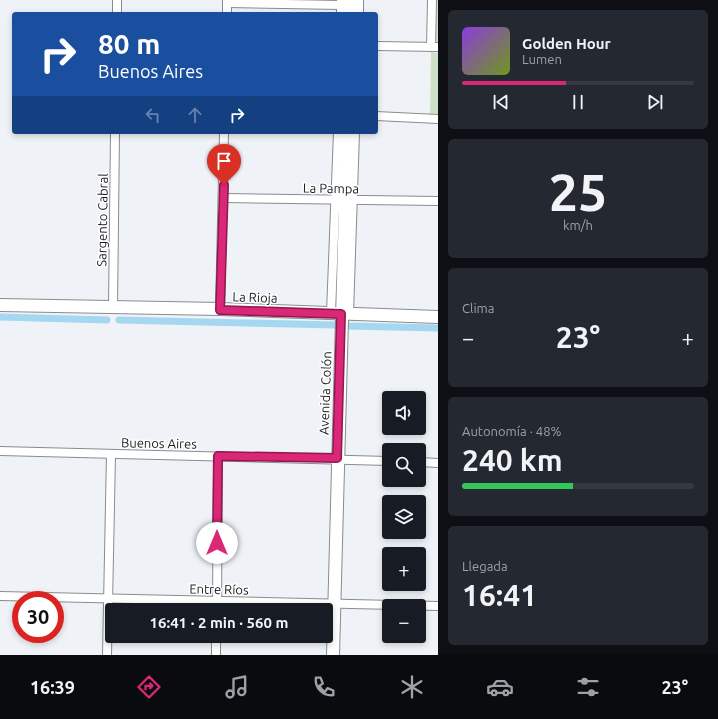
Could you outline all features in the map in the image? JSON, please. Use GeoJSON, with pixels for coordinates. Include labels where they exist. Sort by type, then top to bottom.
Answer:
{"type":"FeatureCollection","features":[{"type":"Feature","properties":{"kind":"main road"},"geometry":{"type":"LineString","coordinates":[[344,2],[349,12]]}},
{"type":"Feature","properties":{"kind":"main road","name":"Avenida Colón"},"geometry":{"type":"LineString","coordinates":[[333,655],[340,314],[347,134]]}},
{"type":"Feature","properties":{"kind":"main road","name":"La Rioja"},"geometry":{"type":"LineString","coordinates":[[0,305],[438,317]]}},
{"type":"Feature","properties":{"kind":"street"},"geometry":{"type":"LineString","coordinates":[[117,0],[117,12]]}},
{"type":"Feature","properties":{"kind":"street"},"geometry":{"type":"LineString","coordinates":[[359,12],[360,0]]}},
{"type":"Feature","properties":{"kind":"street"},"geometry":{"type":"LineString","coordinates":[[378,46],[434,47],[432,0]]}},
{"type":"Feature","properties":{"kind":"street"},"geometry":{"type":"LineString","coordinates":[[227,2],[344,2],[342,12]]}},
{"type":"Feature","properties":{"kind":"street"},"geometry":{"type":"LineString","coordinates":[[378,116],[438,119]]}},
{"type":"Feature","properties":{"kind":"street","name":"Sargento Cabral"},"geometry":{"type":"LineString","coordinates":[[113,308],[115,134]]}},
{"type":"Feature","properties":{"kind":"street"},"geometry":{"type":"LineString","coordinates":[[220,310],[224,198],[224,134]]}},
{"type":"Feature","properties":{"kind":"street","name":"Avenida Colón"},"geometry":{"type":"LineString","coordinates":[[338,134],[344,200]]}},
{"type":"Feature","properties":{"kind":"street","name":"Avenida Colón"},"geometry":{"type":"LineString","coordinates":[[344,200],[355,134]]}},
{"type":"Feature","properties":{"kind":"street","name":"La Pampa"},"geometry":{"type":"LineString","coordinates":[[224,198],[438,201]]}},
{"type":"Feature","properties":{"kind":"street","name":"Buenos Aires"},"geometry":{"type":"LineString","coordinates":[[0,451],[337,458],[382,461]]}},
{"type":"Feature","properties":{"kind":"street"},"geometry":{"type":"LineString","coordinates":[[107,655],[111,454]]}},
{"type":"Feature","properties":{"kind":"street"},"geometry":{"type":"LineString","coordinates":[[217,603],[218,456]]}},
{"type":"Feature","properties":{"kind":"street"},"geometry":{"type":"LineString","coordinates":[[426,462],[438,463]]}},
{"type":"Feature","properties":{"kind":"street","name":"Entre Ríos"},"geometry":{"type":"LineString","coordinates":[[0,596],[108,599],[170,603]]}},
{"type":"Feature","properties":{"kind":"street","name":"Entre Ríos"},"geometry":{"type":"LineString","coordinates":[[334,604],[438,606]]}},
{"type":"Feature","properties":{"kind":"street"},"geometry":{"type":"LineString","coordinates":[[216,643],[216,655]]}},
{"type":"Feature","properties":{"kind":"green space"},"geometry":{"type":"Polygon","coordinates":[[[436,0],[438,0],[438,42],[434,41],[436,0]]]}},
{"type":"Feature","properties":{"kind":"green space"},"geometry":{"type":"Polygon","coordinates":[[[431,52],[438,53],[438,114],[430,114],[431,52]]]}},
{"type":"Feature","properties":{"kind":"waterway"},"geometry":{"type":"LineString","coordinates":[[0,317],[107,320]]}},
{"type":"Feature","properties":{"kind":"waterway"},"geometry":{"type":"LineString","coordinates":[[119,320],[335,325]]}},
{"type":"Feature","properties":{"kind":"waterway"},"geometry":{"type":"LineString","coordinates":[[347,326],[438,328]]}},
{"type":"Feature","properties":{"kind":"route"},"geometry":{"type":"LineString","coordinates":[[217,543],[218,456],[337,458],[341,314],[220,310],[224,185]]}}]}
